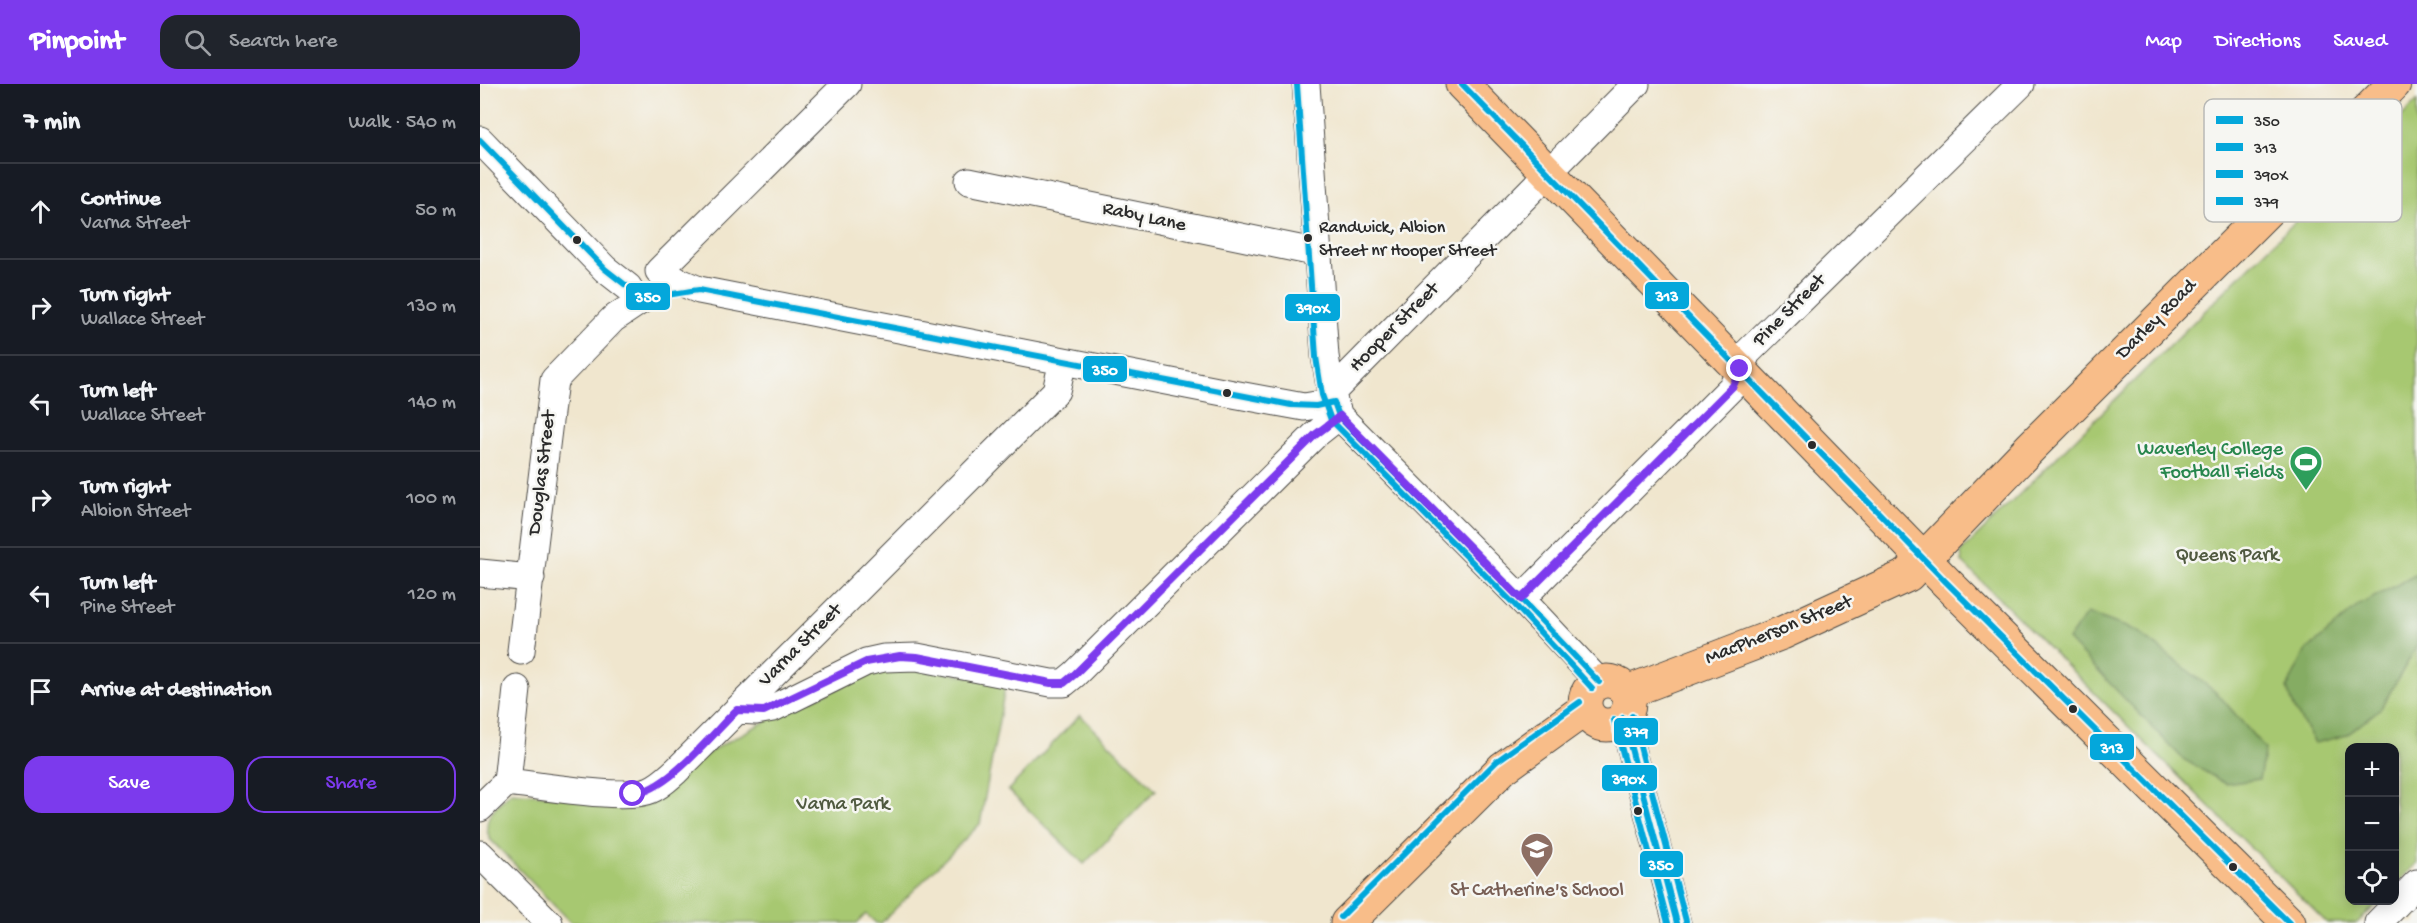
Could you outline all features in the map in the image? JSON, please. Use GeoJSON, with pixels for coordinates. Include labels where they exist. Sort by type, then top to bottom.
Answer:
{"type":"FeatureCollection","features":[{"type":"Feature","properties":{"kind":"main road"},"geometry":{"type":"LineString","coordinates":[[1462,84],[1923,559],[2289,923]]}},
{"type":"Feature","properties":{"kind":"main road","name":"Darley Road"},"geometry":{"type":"LineString","coordinates":[[2379,99],[2394,84]]}},
{"type":"Feature","properties":{"kind":"main road","name":"Darley Road"},"geometry":{"type":"LineString","coordinates":[[1923,559],[2031,447],[2256,222]]}},
{"type":"Feature","properties":{"kind":"main road","name":"MacPherson Street"},"geometry":{"type":"LineString","coordinates":[[1347,923],[1503,768],[1609,700],[1782,633],[1836,609],[1902,579],[1923,559]]}},
{"type":"Feature","properties":{"kind":"street"},"geometry":{"type":"LineString","coordinates":[[1306,84],[1325,356],[1335,404],[1521,599],[1609,700],[1677,923]]}},
{"type":"Feature","properties":{"kind":"street","name":"Hooper Street"},"geometry":{"type":"LineString","coordinates":[[737,710],[764,711],[866,662],[900,656],[917,657],[1051,683],[1064,683],[1315,435],[1335,404],[1549,172],[1636,84]]}},
{"type":"Feature","properties":{"kind":"street","name":"Pine Street"},"geometry":{"type":"LineString","coordinates":[[1521,599],[1733,386],[1747,353],[2021,84]]}},
{"type":"Feature","properties":{"kind":"street"},"geometry":{"type":"LineString","coordinates":[[644,281],[701,230],[839,87]]}},
{"type":"Feature","properties":{"kind":"street"},"geometry":{"type":"LineString","coordinates":[[480,140],[605,269],[644,281],[1291,405],[1335,404]]}},
{"type":"Feature","properties":{"kind":"street","name":"Raby Lane"},"geometry":{"type":"LineString","coordinates":[[969,181],[1319,253]]}},
{"type":"Feature","properties":{"kind":"street","name":"Douglas Street"},"geometry":{"type":"LineString","coordinates":[[521,651],[554,380],[613,319],[644,281]]}},
{"type":"Feature","properties":{"kind":"street","name":"Varna Street"},"geometry":{"type":"LineString","coordinates":[[507,782],[614,794],[633,794],[650,790],[676,771],[1056,391],[1063,361]]}},
{"type":"Feature","properties":{"kind":"street"},"geometry":{"type":"LineString","coordinates":[[480,573],[531,578]]}},
{"type":"Feature","properties":{"kind":"street"},"geometry":{"type":"LineString","coordinates":[[480,808],[507,782],[517,689]]}},
{"type":"Feature","properties":{"kind":"street"},"geometry":{"type":"LineString","coordinates":[[480,854],[549,923]]}},
{"type":"Feature","properties":{"kind":"street"},"geometry":{"type":"LineString","coordinates":[[2378,923],[2417,883]]}},
{"type":"Feature","properties":{"kind":"green space","name":"Queens Park"},"geometry":{"type":"Polygon","coordinates":[[[2417,101],[2417,863],[2399,882],[2399,743],[2345,743],[2345,905],[2376,905],[2357,923],[2327,923],[1962,562],[1961,552],[2295,222],[2402,222],[2402,116],[2417,101]]]}},
{"type":"Feature","properties":{"kind":"green space"},"geometry":{"type":"Polygon","coordinates":[[[2417,574],[2417,646],[2381,708],[2347,735],[2315,743],[2295,710],[2287,688],[2305,652],[2359,605],[2417,574]]]}},
{"type":"Feature","properties":{"kind":"green space"},"geometry":{"type":"Polygon","coordinates":[[[2087,613],[2137,631],[2218,694],[2265,749],[2259,779],[2226,784],[2183,759],[2068,640],[2087,613]]]}},
{"type":"Feature","properties":{"kind":"green space","name":"Varna Park"},"geometry":{"type":"Polygon","coordinates":[[[891,665],[1006,682],[980,824],[881,923],[876,923],[866,914],[857,923],[571,923],[490,839],[487,832],[491,813],[511,792],[630,802],[718,747],[777,715],[891,665]]]}},
{"type":"Feature","properties":{"kind":"green space"},"geometry":{"type":"Polygon","coordinates":[[[1080,715],[1156,790],[1084,864],[1008,790],[1080,715]]]}},
{"type":"Feature","properties":{"kind":"transit line","name":"313"},"geometry":{"type":"LineString","coordinates":[[1462,84],[1946,582],[2289,923]]}},
{"type":"Feature","properties":{"kind":"transit line","name":"390X"},"geometry":{"type":"LineString","coordinates":[[1297,85],[1316,357],[1322,395],[1331,420],[1515,605],[1592,688]]}},
{"type":"Feature","properties":{"kind":"transit line","name":"350"},"geometry":{"type":"LineString","coordinates":[[480,140],[605,269],[628,287],[634,295],[658,296],[699,290],[1291,405],[1316,406],[1334,402]]}},
{"type":"Feature","properties":{"kind":"transit line","name":"350"},"geometry":{"type":"LineString","coordinates":[[1334,402],[1339,416],[1349,427],[1521,599],[1599,682]]}},
{"type":"Feature","properties":{"kind":"transit line","name":"379"},"geometry":{"type":"LineString","coordinates":[[1341,917],[1497,761],[1580,702]]}},
{"type":"Feature","properties":{"kind":"transit line","name":"379"},"geometry":{"type":"LineString","coordinates":[[1632,716],[1686,921]]}},
{"type":"Feature","properties":{"kind":"transit line","name":"350"},"geometry":{"type":"LineString","coordinates":[[1623,718],[1677,923]]}},
{"type":"Feature","properties":{"kind":"transit line","name":"390X"},"geometry":{"type":"LineString","coordinates":[[1614,720],[1668,923]]}},
{"type":"Feature","properties":{"kind":"place","name":"Randwick, Albion Street nr Hooper Street"},"geometry":{"type":"Point","coordinates":[1308,238]}},
{"type":"Feature","properties":{"kind":"place","name":"Waverley College Football Fields"},"geometry":{"type":"Point","coordinates":[2306,491]}},
{"type":"Feature","properties":{"kind":"place","name":"St Catherine's School"},"geometry":{"type":"Point","coordinates":[1537,878]}},
{"type":"Feature","properties":{"kind":"route"},"geometry":{"type":"LineString","coordinates":[[633,794],[650,790],[667,779],[737,710],[764,711],[773,708],[866,662],[900,656],[917,657],[1051,683],[1064,683],[1315,435],[1340,416],[1521,599],[1733,386],[1740,369]]}}]}
